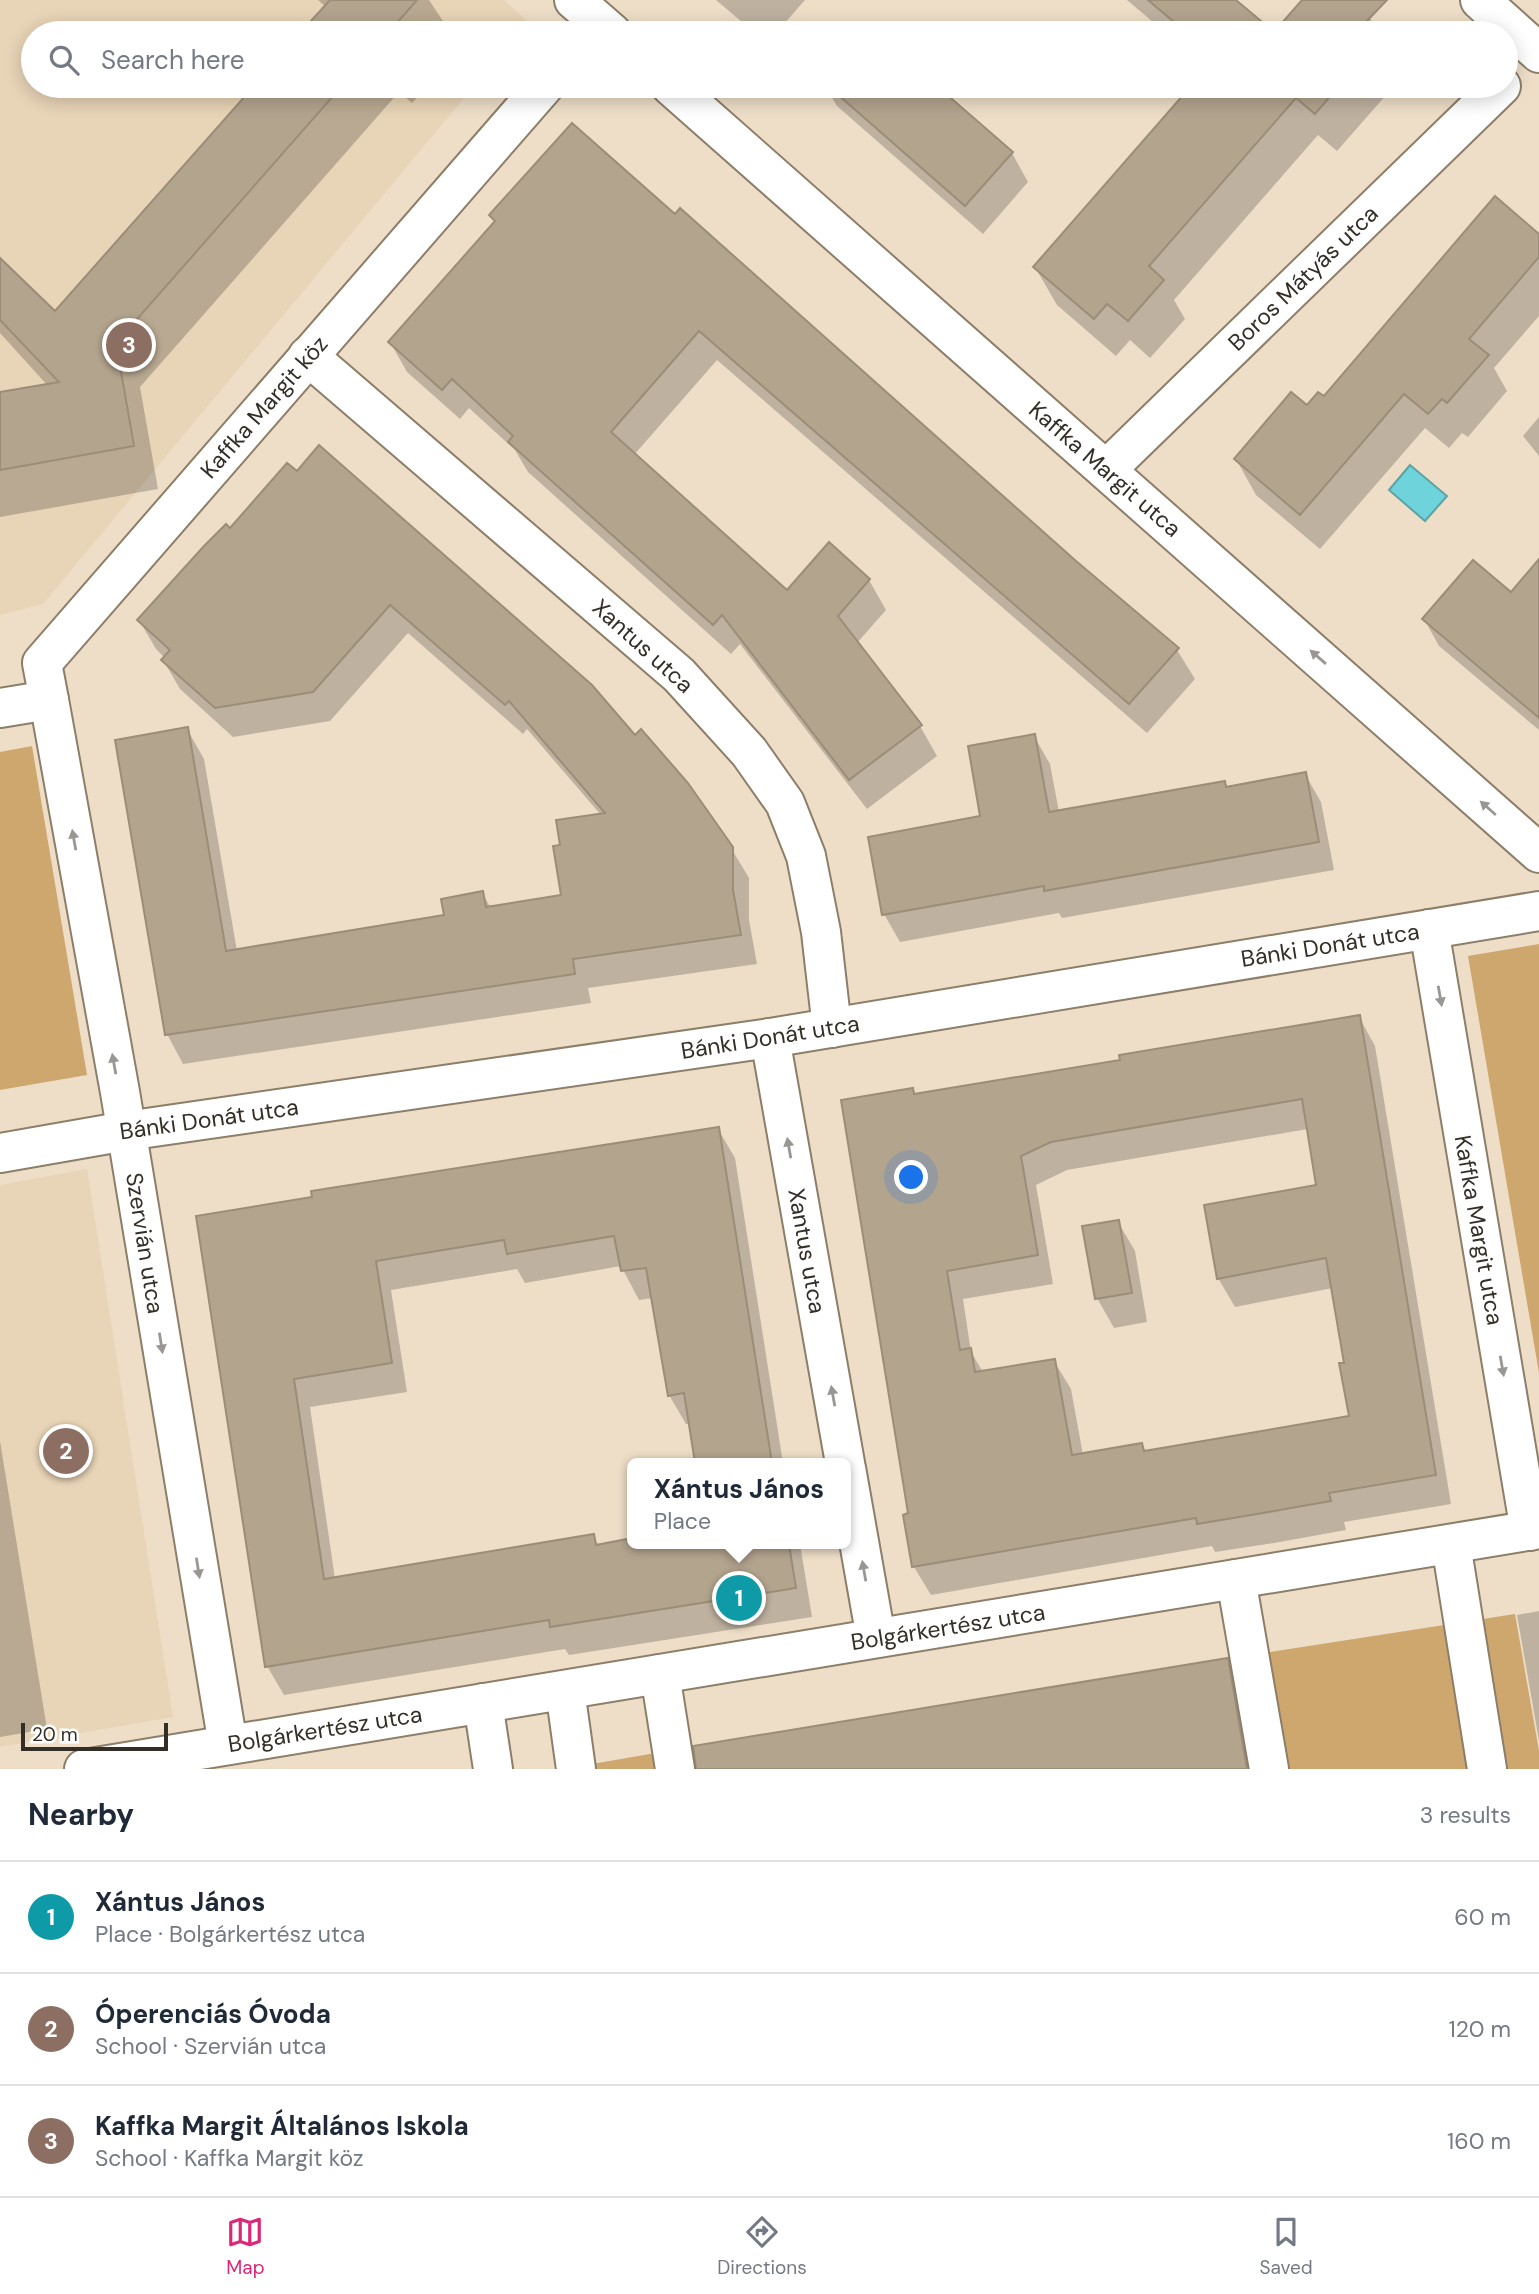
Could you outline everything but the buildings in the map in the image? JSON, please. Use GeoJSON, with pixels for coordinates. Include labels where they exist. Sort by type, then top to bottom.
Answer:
{"type":"FeatureCollection","features":[{"type":"Feature","properties":{"kind":"street"},"geometry":{"type":"LineString","coordinates":[[1480,0],[1504,21]]}},
{"type":"Feature","properties":{"kind":"street"},"geometry":{"type":"LineString","coordinates":[[1518,33],[1538,51],[1518,70]]}},
{"type":"Feature","properties":{"kind":"street","name":"Kaffka Margit köz"},"geometry":{"type":"LineString","coordinates":[[49,700],[42,663],[534,98]]}},
{"type":"Feature","properties":{"kind":"street","name":"Kaffka Margit utca"},"geometry":{"type":"LineString","coordinates":[[685,98],[1539,853]]}},
{"type":"Feature","properties":{"kind":"street","name":"Boros Mátyás utca"},"geometry":{"type":"LineString","coordinates":[[1106,470],[1489,98]]}},
{"type":"Feature","properties":{"kind":"street","name":"Xantus utca"},"geometry":{"type":"LineString","coordinates":[[309,356],[679,675],[749,752],[785,803],[806,856],[821,932],[832,1028]]}},
{"type":"Feature","properties":{"kind":"street"},"geometry":{"type":"LineString","coordinates":[[0,708],[49,700]]}},
{"type":"Feature","properties":{"kind":"street","name":"Szervián utca"},"geometry":{"type":"LineString","coordinates":[[49,700],[126,1131],[228,1745]]}},
{"type":"Feature","properties":{"kind":"street","name":"Bánki Donát utca"},"geometry":{"type":"LineString","coordinates":[[0,1153],[126,1131],[770,1038],[1539,911]]}},
{"type":"Feature","properties":{"kind":"street","name":"Kaffka Margit utca"},"geometry":{"type":"LineString","coordinates":[[1429,929],[1534,1530]]}},
{"type":"Feature","properties":{"kind":"street","name":"Xantus utca"},"geometry":{"type":"LineString","coordinates":[[770,1038],[844,1458]]}},
{"type":"Feature","properties":{"kind":"street","name":"Xantus utca"},"geometry":{"type":"LineString","coordinates":[[851,1499],[876,1638]]}},
{"type":"Feature","properties":{"kind":"street","name":"Bolgárkertész utca"},"geometry":{"type":"LineString","coordinates":[[84,1769],[1534,1530]]}},
{"type":"Feature","properties":{"kind":"street"},"geometry":{"type":"LineString","coordinates":[[1451,1544],[1487,1769]]}},
{"type":"Feature","properties":{"kind":"street"},"geometry":{"type":"LineString","coordinates":[[1236,1579],[1269,1769]]}},
{"type":"Feature","properties":{"kind":"street"},"geometry":{"type":"LineString","coordinates":[[660,1674],[675,1769]]}},
{"type":"Feature","properties":{"kind":"street"},"geometry":{"type":"LineString","coordinates":[[565,1690],[576,1769]]}},
{"type":"Feature","properties":{"kind":"street"},"geometry":{"type":"LineString","coordinates":[[483,1703],[493,1769]]}},
{"type":"Feature","properties":{"kind":"shaded area"},"geometry":{"type":"Polygon","coordinates":[[[0,0],[504,0],[527,21],[21,21],[21,98],[464,98],[43,604],[0,615],[0,0]]]}},
{"type":"Feature","properties":{"kind":"shaded area"},"geometry":{"type":"Polygon","coordinates":[[[32,746],[87,1075],[0,1090],[0,752],[32,746]]]}},
{"type":"Feature","properties":{"kind":"shaded area"},"geometry":{"type":"Polygon","coordinates":[[[1539,944],[1539,1373],[1468,956],[1539,944]]]}},
{"type":"Feature","properties":{"kind":"shaded area"},"geometry":{"type":"Polygon","coordinates":[[[87,1169],[173,1717],[0,1747],[0,1185],[87,1169]]]}},
{"type":"Feature","properties":{"kind":"shaded area"},"geometry":{"type":"Polygon","coordinates":[[[1515,1614],[1539,1751],[1539,1769],[1249,1769],[1231,1658],[1515,1614]]]}},
{"type":"Feature","properties":{"kind":"shaded area"},"geometry":{"type":"Polygon","coordinates":[[[737,1739],[742,1769],[563,1769],[737,1739]]]}},
{"type":"Feature","properties":{"kind":"water"},"geometry":{"type":"Polygon","coordinates":[[[1410,465],[1447,496],[1425,521],[1389,490],[1410,465]]]}},
{"type":"Feature","properties":{"kind":"place","name":"Kaffka Margit Általános Iskola"},"geometry":{"type":"Point","coordinates":[129,345]}},
{"type":"Feature","properties":{"kind":"place","name":"Óperenciás Óvoda"},"geometry":{"type":"Point","coordinates":[66,1451]}},
{"type":"Feature","properties":{"kind":"place","name":"Xántus János"},"geometry":{"type":"Point","coordinates":[739,1598]}}]}
